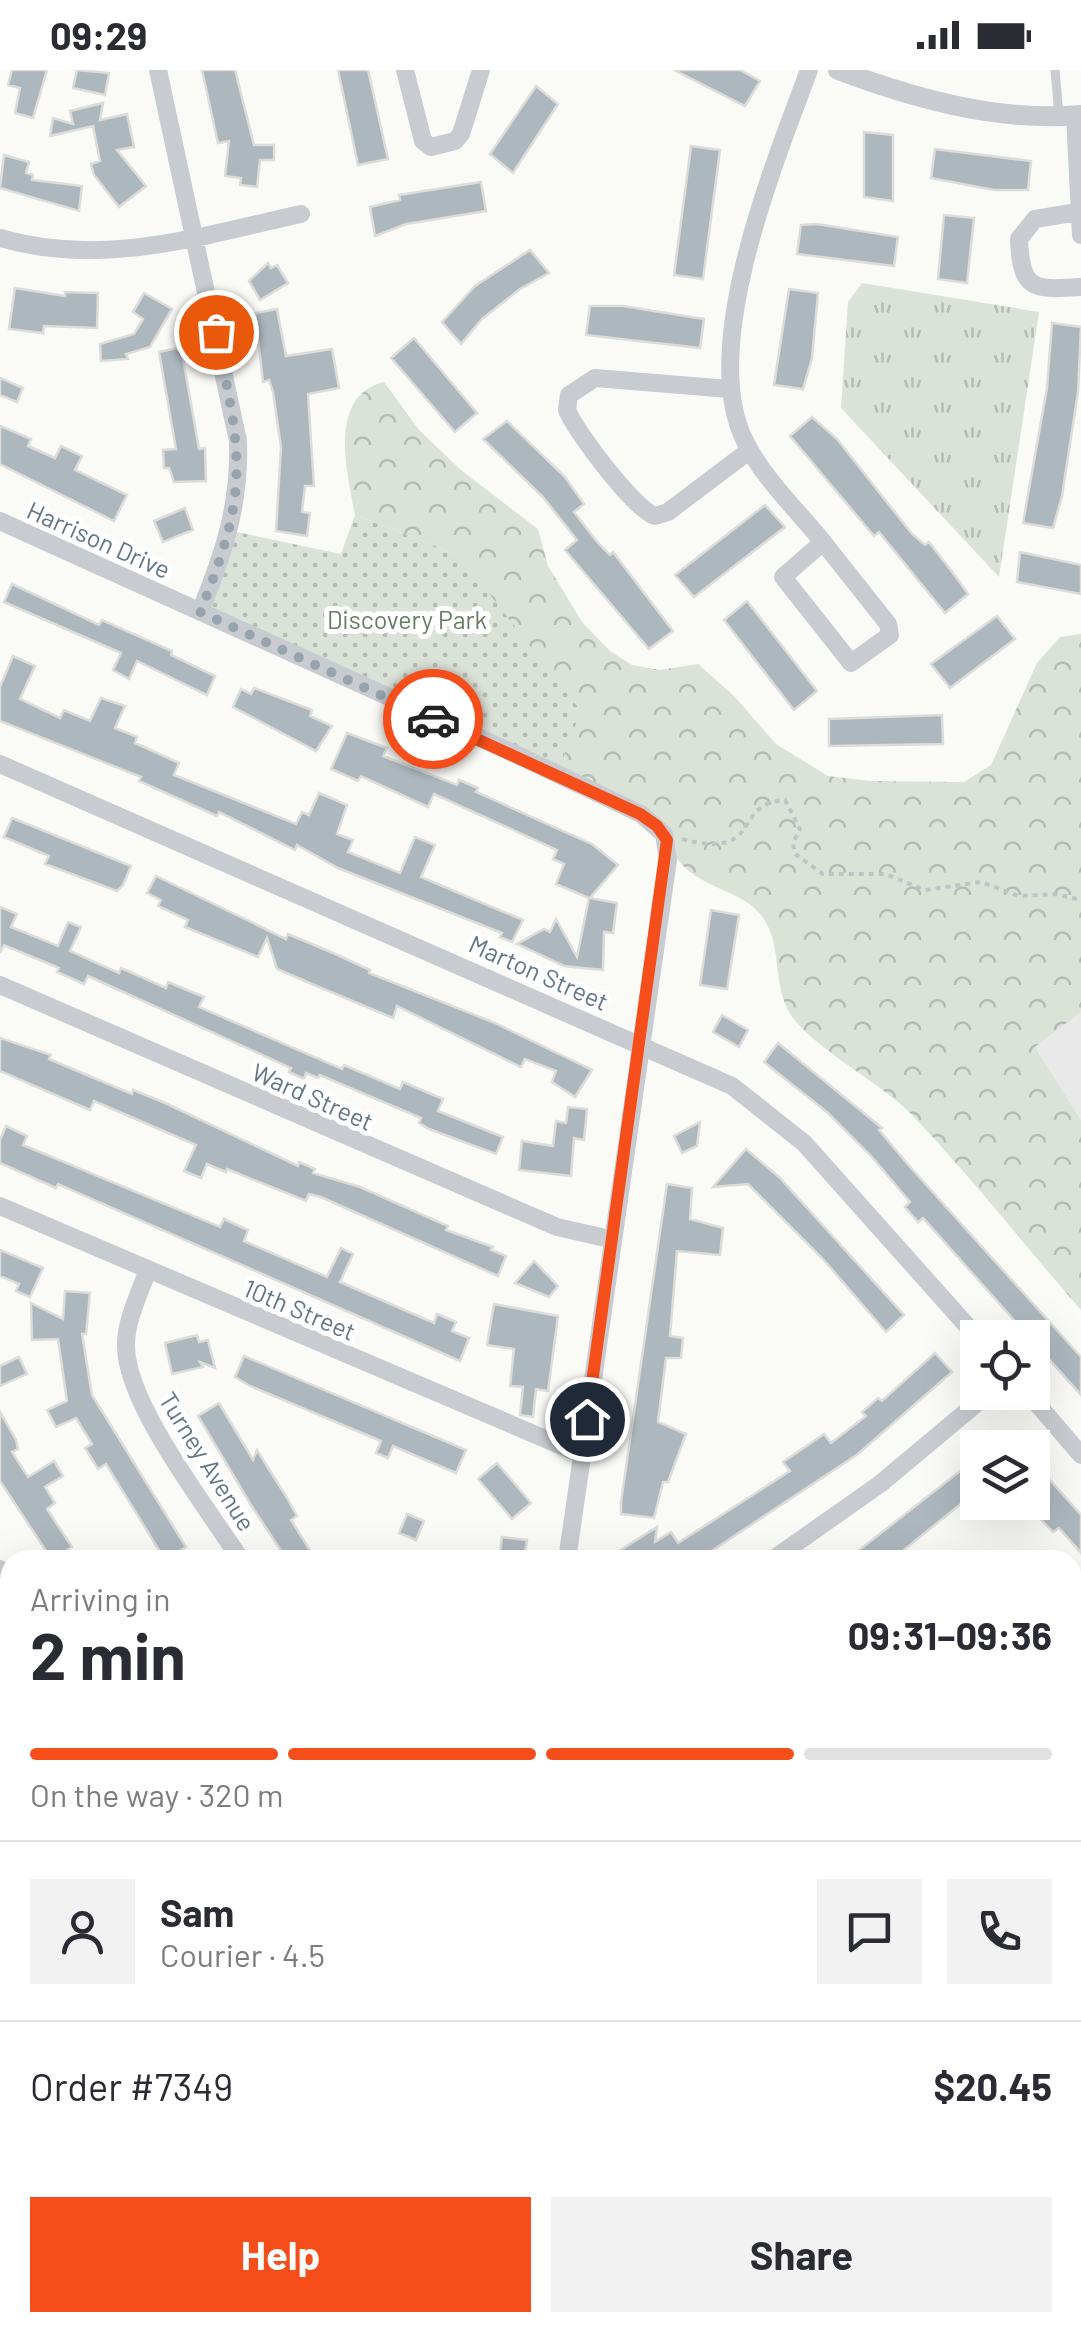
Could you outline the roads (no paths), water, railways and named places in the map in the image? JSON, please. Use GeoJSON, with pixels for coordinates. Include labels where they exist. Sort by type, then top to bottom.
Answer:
{"type":"FeatureCollection","features":[{"type":"Feature","properties":{"kind":"street"},"geometry":{"type":"LineString","coordinates":[[158,70],[235,426],[239,476],[232,531],[200,612]]}},
{"type":"Feature","properties":{"kind":"street"},"geometry":{"type":"LineString","coordinates":[[405,70],[423,141],[431,147],[454,141],[461,134],[482,70]]}},
{"type":"Feature","properties":{"kind":"street"},"geometry":{"type":"LineString","coordinates":[[809,70],[750,249],[734,329],[729,389],[750,450],[823,542],[888,624],[890,634],[852,663],[783,577],[823,542]]}},
{"type":"Feature","properties":{"kind":"street"},"geometry":{"type":"LineString","coordinates":[[838,70],[882,86],[974,109],[1072,116],[1081,235]]}},
{"type":"Feature","properties":{"kind":"street"},"geometry":{"type":"LineString","coordinates":[[1078,212],[1036,219],[1018,239],[1020,268],[1028,282],[1047,289],[1081,287]]}},
{"type":"Feature","properties":{"kind":"street"},"geometry":{"type":"LineString","coordinates":[[0,238],[44,249],[108,253],[301,214]]}},
{"type":"Feature","properties":{"kind":"street"},"geometry":{"type":"LineString","coordinates":[[729,389],[595,378],[569,395],[567,410],[648,514],[668,512],[750,450]]}},
{"type":"Feature","properties":{"kind":"street","name":"Harrison Drive"},"geometry":{"type":"LineString","coordinates":[[0,521],[640,814],[664,834],[668,860],[642,1044]]}},
{"type":"Feature","properties":{"kind":"street","name":"Marton Street"},"geometry":{"type":"LineString","coordinates":[[0,764],[732,1086],[790,1129],[962,1320]]}},
{"type":"Feature","properties":{"kind":"street","name":"Ward Street"},"geometry":{"type":"LineString","coordinates":[[0,985],[557,1227],[610,1239]]}},
{"type":"Feature","properties":{"kind":"street"},"geometry":{"type":"LineString","coordinates":[[569,1550],[610,1239],[642,1044]]}},
{"type":"Feature","properties":{"kind":"street","name":"10th Street"},"geometry":{"type":"LineString","coordinates":[[0,1206],[146,1272],[583,1454]]}},
{"type":"Feature","properties":{"kind":"street","name":"Turney Avenue"},"geometry":{"type":"LineString","coordinates":[[146,1272],[127,1328],[129,1372],[146,1412],[234,1550]]}},
{"type":"Feature","properties":{"kind":"street"},"geometry":{"type":"LineString","coordinates":[[786,1550],[868,1493],[968,1410]]}},
{"type":"Feature","properties":{"kind":"street"},"geometry":{"type":"LineString","coordinates":[[1042,1410],[1081,1455]]}},
{"type":"Feature","properties":{"kind":"lane"},"geometry":{"type":"LineString","coordinates":[[1055,70],[1072,116]]}},
{"type":"Feature","properties":{"kind":"park label","name":"Discovery Park"},"geometry":{"type":"Point","coordinates":[407,619]}}]}
